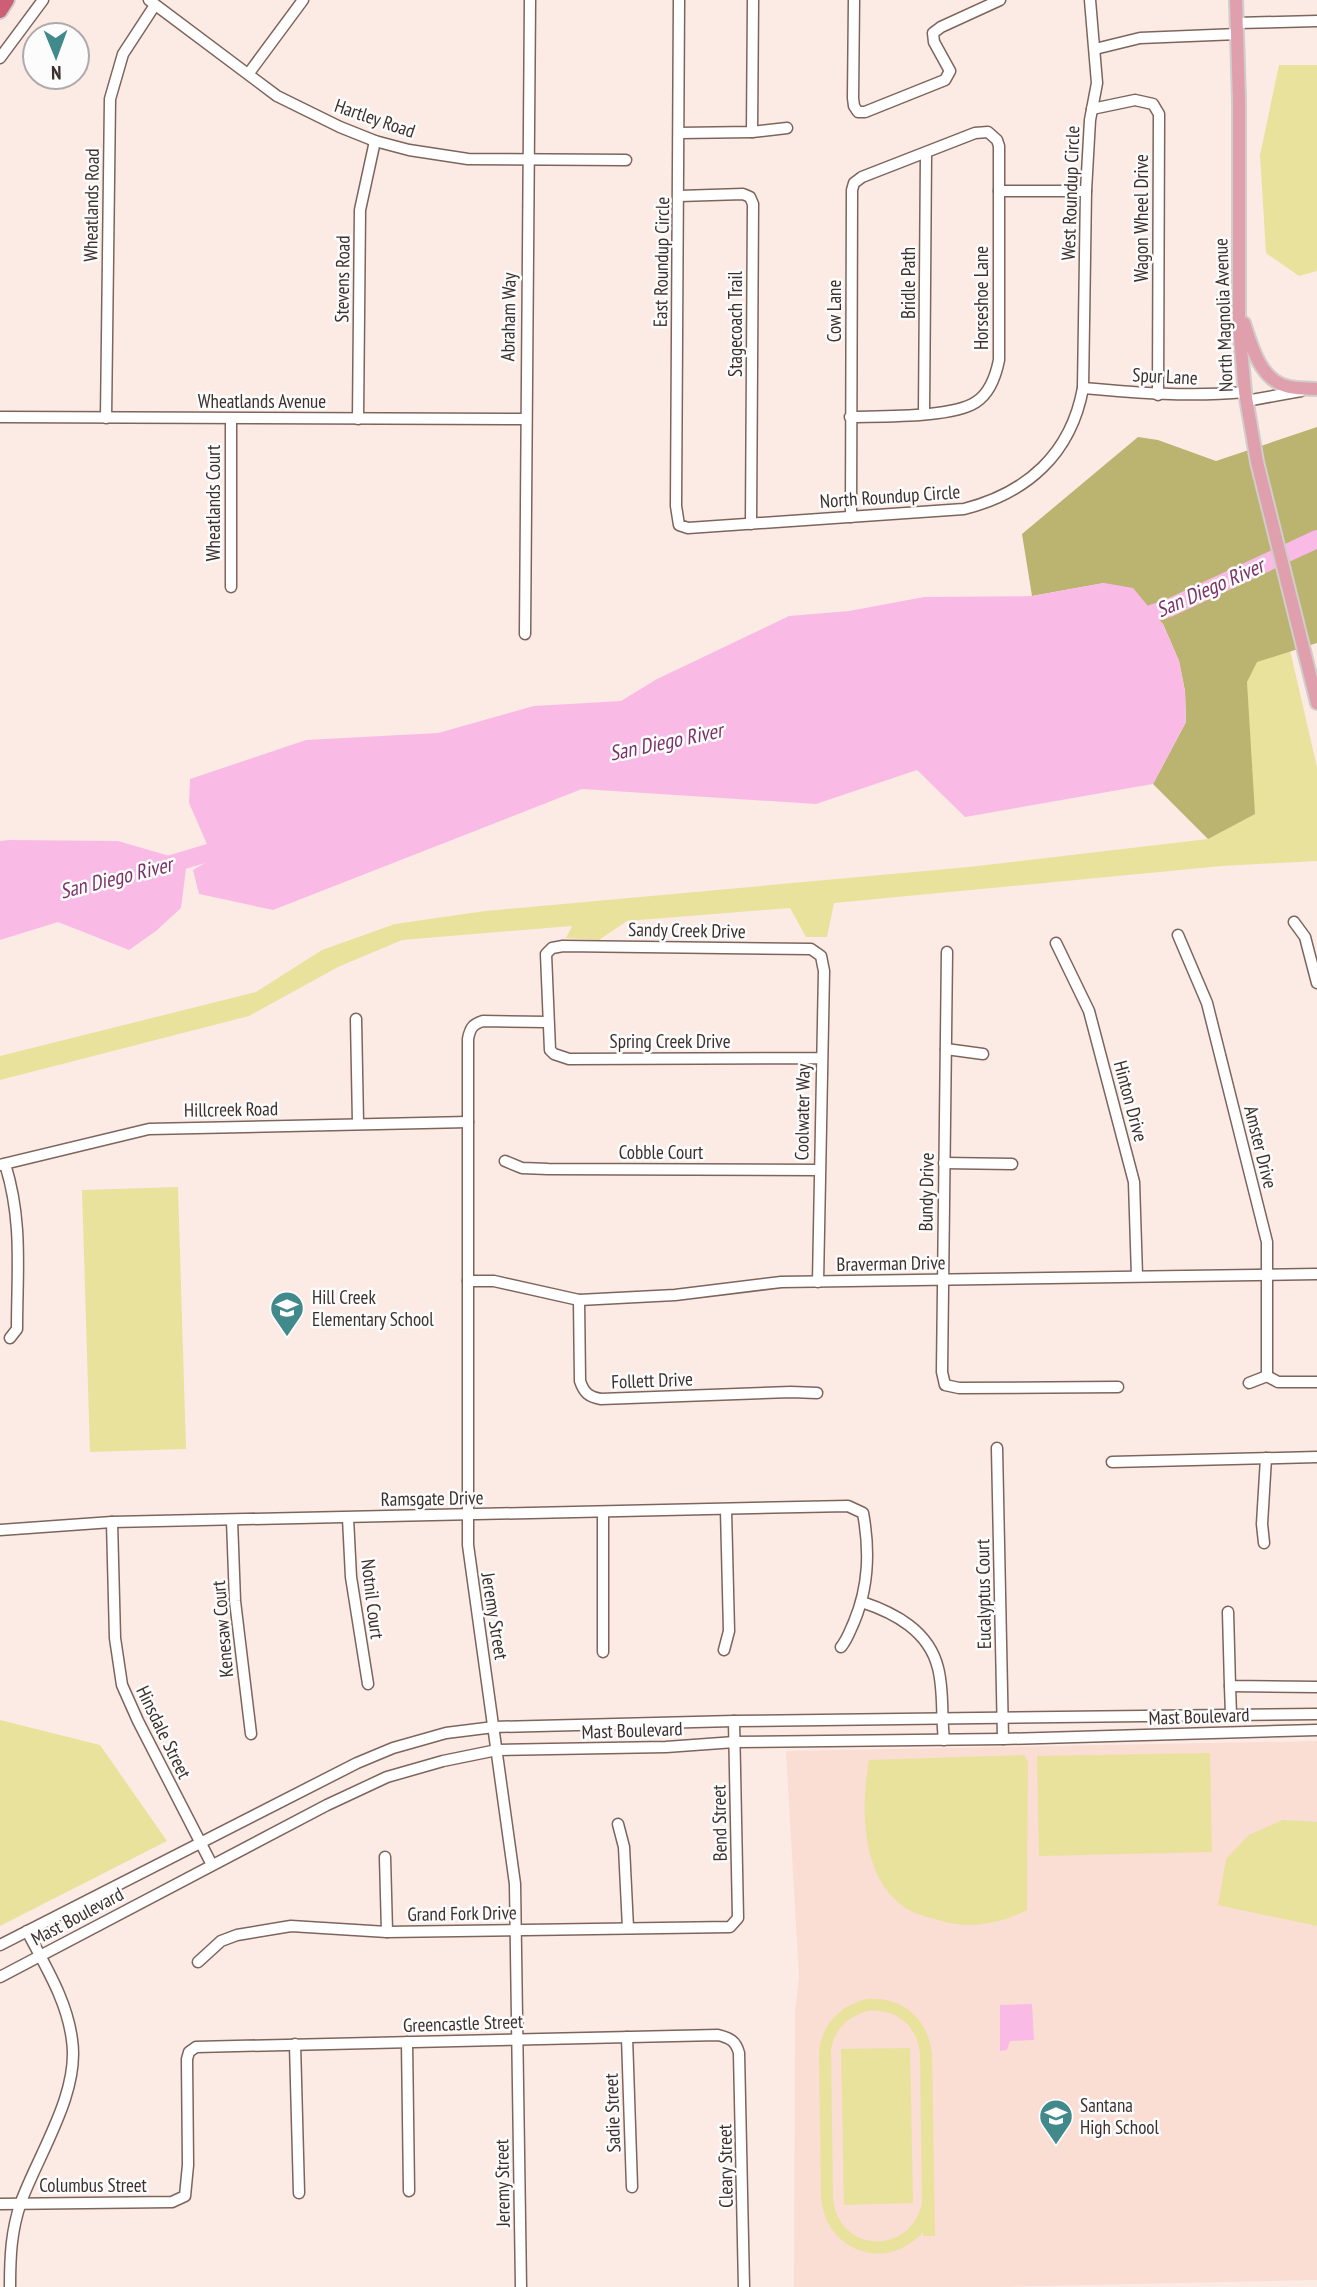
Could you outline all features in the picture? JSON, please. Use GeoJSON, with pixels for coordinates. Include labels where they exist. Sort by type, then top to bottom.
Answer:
{"type":"FeatureCollection","features":[{"type":"Feature","properties":{"kind":"highway"},"geometry":{"type":"LineString","coordinates":[[0,11],[7,0]]}},
{"type":"Feature","properties":{"kind":"main road","name":"North Magnolia Avenue"},"geometry":{"type":"LineString","coordinates":[[1236,0],[1238,306],[1245,397],[1257,462],[1317,703]]}},
{"type":"Feature","properties":{"kind":"main road"},"geometry":{"type":"LineString","coordinates":[[1238,306],[1258,362],[1269,376],[1285,386],[1316,388]]}},
{"type":"Feature","properties":{"kind":"street"},"geometry":{"type":"LineString","coordinates":[[0,58],[43,0]]}},
{"type":"Feature","properties":{"kind":"street"},"geometry":{"type":"LineString","coordinates":[[249,73],[303,0]]}},
{"type":"Feature","properties":{"kind":"street","name":"Abraham Way"},"geometry":{"type":"LineString","coordinates":[[525,634],[530,0]]}},
{"type":"Feature","properties":{"kind":"street","name":"East Roundup Circle"},"geometry":{"type":"LineString","coordinates":[[679,0],[676,493],[679,524]]}},
{"type":"Feature","properties":{"kind":"street"},"geometry":{"type":"LineString","coordinates":[[752,132],[753,0]]}},
{"type":"Feature","properties":{"kind":"street"},"geometry":{"type":"LineString","coordinates":[[854,0],[853,98],[858,112],[873,111],[945,80],[950,71],[934,42],[935,30],[1000,0]]}},
{"type":"Feature","properties":{"kind":"street","name":"West Roundup Circle"},"geometry":{"type":"LineString","coordinates":[[1083,388],[1086,191],[1092,109],[1097,83],[1090,0]]}},
{"type":"Feature","properties":{"kind":"street","name":"Hartley Road"},"geometry":{"type":"LineString","coordinates":[[152,2],[277,96],[375,141],[409,150],[468,159],[626,160]]}},
{"type":"Feature","properties":{"kind":"street","name":"Wheatlands Road"},"geometry":{"type":"LineString","coordinates":[[106,418],[110,99],[123,54],[152,2]]}},
{"type":"Feature","properties":{"kind":"street"},"geometry":{"type":"LineString","coordinates":[[1096,49],[1140,38],[1317,21]]}},
{"type":"Feature","properties":{"kind":"street","name":"Wagon Wheel Drive"},"geometry":{"type":"LineString","coordinates":[[1092,109],[1135,100],[1153,104],[1159,114],[1158,395]]}},
{"type":"Feature","properties":{"kind":"street"},"geometry":{"type":"LineString","coordinates":[[679,132],[752,132],[787,128]]}},
{"type":"Feature","properties":{"kind":"street","name":"Horseshoe Lane"},"geometry":{"type":"LineString","coordinates":[[850,417],[924,414],[960,409],[976,402],[989,388],[996,373],[999,360],[999,146],[997,140],[988,132],[975,132],[926,153]]}},
{"type":"Feature","properties":{"kind":"street","name":"Stevens Road"},"geometry":{"type":"LineString","coordinates":[[358,419],[360,210],[375,141]]}},
{"type":"Feature","properties":{"kind":"street","name":"Bridle Path"},"geometry":{"type":"LineString","coordinates":[[924,414],[926,153]]}},
{"type":"Feature","properties":{"kind":"street","name":"Cow Lane"},"geometry":{"type":"LineString","coordinates":[[851,517],[852,190],[858,179],[926,153]]}},
{"type":"Feature","properties":{"kind":"street"},"geometry":{"type":"LineString","coordinates":[[999,191],[1086,191]]}},
{"type":"Feature","properties":{"kind":"street","name":"Stagecoach Trail"},"geometry":{"type":"LineString","coordinates":[[679,196],[743,194],[750,197],[753,204],[751,524]]}},
{"type":"Feature","properties":{"kind":"street","name":"Spur Lane"},"geometry":{"type":"LineString","coordinates":[[1083,388],[1158,395],[1245,397],[1316,388]]}},
{"type":"Feature","properties":{"kind":"street","name":"North Roundup Circle"},"geometry":{"type":"LineString","coordinates":[[679,524],[688,528],[751,524],[964,509],[988,503],[1011,492],[1051,459],[1068,435],[1083,388]]}},
{"type":"Feature","properties":{"kind":"street","name":"Wheatlands Avenue"},"geometry":{"type":"LineString","coordinates":[[0,418],[525,419]]}},
{"type":"Feature","properties":{"kind":"street","name":"Wheatlands Court"},"geometry":{"type":"LineString","coordinates":[[231,419],[231,587]]}},
{"type":"Feature","properties":{"kind":"street"},"geometry":{"type":"LineString","coordinates":[[1294,922],[1305,937],[1317,983]]}},
{"type":"Feature","properties":{"kind":"street","name":"Amster Drive"},"geometry":{"type":"LineString","coordinates":[[1178,935],[1207,1003],[1267,1242],[1267,1376]]}},
{"type":"Feature","properties":{"kind":"street","name":"Hinton Drive"},"geometry":{"type":"LineString","coordinates":[[1056,943],[1088,1011],[1134,1182],[1137,1276]]}},
{"type":"Feature","properties":{"kind":"street","name":"Sandy Creek Drive"},"geometry":{"type":"LineString","coordinates":[[548,1022],[547,954],[552,948],[810,949]]}},
{"type":"Feature","properties":{"kind":"street","name":"Coolwater Way"},"geometry":{"type":"LineString","coordinates":[[810,949],[821,956],[824,971],[818,1282]]}},
{"type":"Feature","properties":{"kind":"street","name":"Bundy Drive"},"geometry":{"type":"LineString","coordinates":[[947,952],[942,1279],[942,1372],[945,1385],[959,1388],[1118,1387]]}},
{"type":"Feature","properties":{"kind":"street"},"geometry":{"type":"LineString","coordinates":[[356,1019],[358,1124]]}},
{"type":"Feature","properties":{"kind":"street","name":"Jeremy Street"},"geometry":{"type":"LineString","coordinates":[[521,2287],[515,1884],[469,1566],[468,1048],[470,1031],[474,1024],[483,1021],[548,1022]]}},
{"type":"Feature","properties":{"kind":"street","name":"Spring Creek Drive"},"geometry":{"type":"LineString","coordinates":[[548,1022],[550,1050],[569,1059],[821,1058]]}},
{"type":"Feature","properties":{"kind":"street"},"geometry":{"type":"LineString","coordinates":[[946,1049],[983,1054]]}},
{"type":"Feature","properties":{"kind":"street","name":"Hillcreek Road"},"geometry":{"type":"LineString","coordinates":[[2,1165],[149,1129],[468,1122]]}},
{"type":"Feature","properties":{"kind":"street","name":"Cobble Court"},"geometry":{"type":"LineString","coordinates":[[505,1161],[522,1168],[548,1169],[819,1170]]}},
{"type":"Feature","properties":{"kind":"street"},"geometry":{"type":"LineString","coordinates":[[944,1164],[1012,1164]]}},
{"type":"Feature","properties":{"kind":"street"},"geometry":{"type":"LineString","coordinates":[[2,1165],[14,1193],[19,1229],[16,1329],[10,1338]]}},
{"type":"Feature","properties":{"kind":"street","name":"Braverman Drive"},"geometry":{"type":"LineString","coordinates":[[468,1280],[494,1281],[579,1300],[675,1295],[756,1284],[1317,1274]]}},
{"type":"Feature","properties":{"kind":"street","name":"Follett Drive"},"geometry":{"type":"LineString","coordinates":[[579,1300],[580,1381],[583,1391],[593,1398],[817,1393]]}},
{"type":"Feature","properties":{"kind":"street"},"geometry":{"type":"LineString","coordinates":[[1249,1382],[1267,1376],[1278,1382],[1317,1382]]}},
{"type":"Feature","properties":{"kind":"street","name":"Eucalyptus Court"},"geometry":{"type":"LineString","coordinates":[[998,1448],[1003,1739]]}},
{"type":"Feature","properties":{"kind":"street"},"geometry":{"type":"LineString","coordinates":[[1112,1462],[1317,1457]]}},
{"type":"Feature","properties":{"kind":"street"},"geometry":{"type":"LineString","coordinates":[[1264,1543],[1262,1524],[1266,1458]]}},
{"type":"Feature","properties":{"kind":"street","name":"Ramsgate Drive"},"geometry":{"type":"LineString","coordinates":[[0,1530],[113,1522],[848,1506],[863,1513],[868,1539],[868,1562],[862,1602]]}},
{"type":"Feature","properties":{"kind":"street"},"geometry":{"type":"LineString","coordinates":[[724,1650],[729,1631],[726,1510]]}},
{"type":"Feature","properties":{"kind":"street"},"geometry":{"type":"LineString","coordinates":[[603,1512],[603,1652]]}},
{"type":"Feature","properties":{"kind":"street","name":"Notnil Court"},"geometry":{"type":"LineString","coordinates":[[348,1518],[351,1577],[368,1684]]}},
{"type":"Feature","properties":{"kind":"street","name":"Kenesaw Court"},"geometry":{"type":"LineString","coordinates":[[232,1520],[235,1601],[251,1734]]}},
{"type":"Feature","properties":{"kind":"street","name":"Hinsdale Street"},"geometry":{"type":"LineString","coordinates":[[113,1522],[116,1638],[122,1685],[212,1865]]}},
{"type":"Feature","properties":{"kind":"street"},"geometry":{"type":"LineString","coordinates":[[841,1647],[862,1602],[894,1614],[910,1625],[923,1640],[938,1667],[944,1740]]}},
{"type":"Feature","properties":{"kind":"street"},"geometry":{"type":"LineString","coordinates":[[1228,1612],[1231,1715]]}},
{"type":"Feature","properties":{"kind":"street"},"geometry":{"type":"LineString","coordinates":[[1230,1686],[1317,1687]]}},
{"type":"Feature","properties":{"kind":"street","name":"Mast Boulevard"},"geometry":{"type":"LineString","coordinates":[[0,1945],[277,1802],[393,1748],[446,1733],[494,1727],[734,1721],[1317,1714]]}},
{"type":"Feature","properties":{"kind":"street","name":"Bend Street"},"geometry":{"type":"LineString","coordinates":[[734,1721],[738,1907],[738,1918],[734,1923]]}},
{"type":"Feature","properties":{"kind":"street","name":"Mast Boulevard"},"geometry":{"type":"LineString","coordinates":[[0,1977],[327,1805],[387,1777],[443,1761],[497,1750],[666,1747],[735,1742],[1003,1739],[1317,1730]]}},
{"type":"Feature","properties":{"kind":"street"},"geometry":{"type":"LineString","coordinates":[[618,1824],[624,1847],[628,1928]]}},
{"type":"Feature","properties":{"kind":"street"},"geometry":{"type":"LineString","coordinates":[[385,1857],[387,1932]]}},
{"type":"Feature","properties":{"kind":"street","name":"Grand Fork Drive"},"geometry":{"type":"LineString","coordinates":[[198,1962],[221,1941],[237,1935],[292,1926],[387,1932],[719,1928],[730,1927],[734,1923]]}},
{"type":"Feature","properties":{"kind":"street"},"geometry":{"type":"LineString","coordinates":[[10,2287],[10,2245],[21,2203],[66,2095],[72,2069],[72,2040],[67,2013],[27,1931]]}},
{"type":"Feature","properties":{"kind":"street","name":"Greencastle Street"},"geometry":{"type":"LineString","coordinates":[[184,2196],[188,2165],[187,2059],[189,2052],[196,2047],[718,2035],[730,2038],[737,2044]]}},
{"type":"Feature","properties":{"kind":"street","name":"Sadie Street"},"geometry":{"type":"LineString","coordinates":[[627,2037],[632,2187]]}},
{"type":"Feature","properties":{"kind":"street"},"geometry":{"type":"LineString","coordinates":[[407,2042],[409,2190]]}},
{"type":"Feature","properties":{"kind":"street"},"geometry":{"type":"LineString","coordinates":[[295,2044],[299,2193]]}},
{"type":"Feature","properties":{"kind":"street","name":"Cleary Street"},"geometry":{"type":"LineString","coordinates":[[737,2044],[740,2069],[744,2287]]}},
{"type":"Feature","properties":{"kind":"street","name":"Columbus Street"},"geometry":{"type":"LineString","coordinates":[[0,2204],[172,2202],[184,2196]]}},
{"type":"Feature","properties":{"kind":"shaded area"},"geometry":{"type":"Polygon","coordinates":[[[1279,65],[1317,65],[1317,271],[1299,276],[1266,253],[1260,155],[1279,65]]]}},
{"type":"Feature","properties":{"kind":"shaded area"},"geometry":{"type":"Polygon","coordinates":[[[1317,427],[1317,643],[1257,662],[1247,682],[1255,814],[1208,839],[1153,784],[1186,722],[1185,691],[1179,661],[1163,624],[1104,583],[1032,596],[1022,534],[1138,437],[1158,440],[1216,461],[1317,427]]]}},
{"type":"Feature","properties":{"kind":"shaded area"},"geometry":{"type":"Polygon","coordinates":[[[1290,650],[1317,767],[1317,861],[1222,866],[834,903],[827,937],[806,937],[790,908],[627,921],[599,940],[566,938],[572,926],[402,940],[338,967],[249,1016],[0,1080],[0,1056],[256,992],[322,950],[395,924],[485,911],[969,867],[1208,839],[1247,658],[1290,650]]]}},
{"type":"Feature","properties":{"kind":"shaded area"},"geometry":{"type":"Polygon","coordinates":[[[178,1187],[186,1449],[90,1452],[82,1190],[178,1187]]]}},
{"type":"Feature","properties":{"kind":"shaded area"},"geometry":{"type":"Polygon","coordinates":[[[0,1720],[100,1745],[167,1841],[0,1926],[0,1720]]]}},
{"type":"Feature","properties":{"kind":"shaded area","name":"Santana High School"},"geometry":{"type":"Polygon","coordinates":[[[1317,1741],[1317,2280],[997,2287],[794,2287],[795,2012],[799,1977],[786,1751],[1317,1741]]]}},
{"type":"Feature","properties":{"kind":"shaded area"},"geometry":{"type":"Polygon","coordinates":[[[1210,1753],[1212,1852],[1039,1856],[1037,1756],[1210,1753]]]}},
{"type":"Feature","properties":{"kind":"shaded area"},"geometry":{"type":"Polygon","coordinates":[[[1024,1755],[1028,1762],[1027,1910],[995,1922],[961,1925],[907,1909],[892,1896],[880,1880],[872,1862],[865,1821],[869,1760],[1024,1755]]]}},
{"type":"Feature","properties":{"kind":"shaded area"},"geometry":{"type":"Polygon","coordinates":[[[1283,1820],[1317,1822],[1317,1926],[1218,1905],[1226,1859],[1249,1835],[1283,1820]]]}},
{"type":"Feature","properties":{"kind":"shaded area"},"geometry":{"type":"Polygon","coordinates":[[[866,1999],[879,1999],[891,2001],[911,2012],[925,2030],[932,2054],[935,2236],[923,2236],[923,2232],[908,2245],[893,2252],[860,2251],[846,2243],[834,2232],[825,2217],[821,2198],[820,2046],[832,2020],[866,1999]],[[878,2011],[861,2013],[849,2020],[839,2030],[831,2049],[833,2198],[838,2216],[847,2230],[860,2238],[875,2241],[890,2240],[904,2233],[915,2221],[922,2203],[918,2044],[915,2035],[904,2021],[878,2011]]]}},
{"type":"Feature","properties":{"kind":"shaded area"},"geometry":{"type":"Polygon","coordinates":[[[910,2048],[913,2203],[844,2205],[841,2049],[910,2048]]]}},
{"type":"Feature","properties":{"kind":"water"},"geometry":{"type":"Polygon","coordinates":[[[1104,583],[1133,588],[1163,624],[1179,661],[1185,691],[1186,722],[1153,784],[965,817],[917,770],[816,804],[582,789],[273,910],[199,894],[193,870],[213,858],[189,803],[190,779],[306,740],[438,733],[534,706],[621,701],[657,679],[789,616],[849,611],[924,597],[1032,596],[1104,583]]]}},
{"type":"Feature","properties":{"kind":"water"},"geometry":{"type":"Polygon","coordinates":[[[0,841],[118,841],[187,861],[181,908],[156,931],[129,950],[58,922],[0,940],[0,841]]]}},
{"type":"Feature","properties":{"kind":"water"},"geometry":{"type":"Polygon","coordinates":[[[1032,2004],[1034,2040],[1010,2041],[1007,2050],[1000,2051],[1000,2005],[1032,2004]]]}},
{"type":"Feature","properties":{"kind":"waterway","name":"San Diego River"},"geometry":{"type":"LineString","coordinates":[[1133,620],[1169,608],[1317,539]]}},
{"type":"Feature","properties":{"kind":"waterway","name":"San Diego River"},"geometry":{"type":"LineString","coordinates":[[161,867],[231,846]]}},
{"type":"Feature","properties":{"kind":"place","name":"Hill Creek Elementary School"},"geometry":{"type":"Point","coordinates":[287,1338]}},
{"type":"Feature","properties":{"kind":"place","name":"Santana High School"},"geometry":{"type":"Point","coordinates":[1056,2146]}}]}
